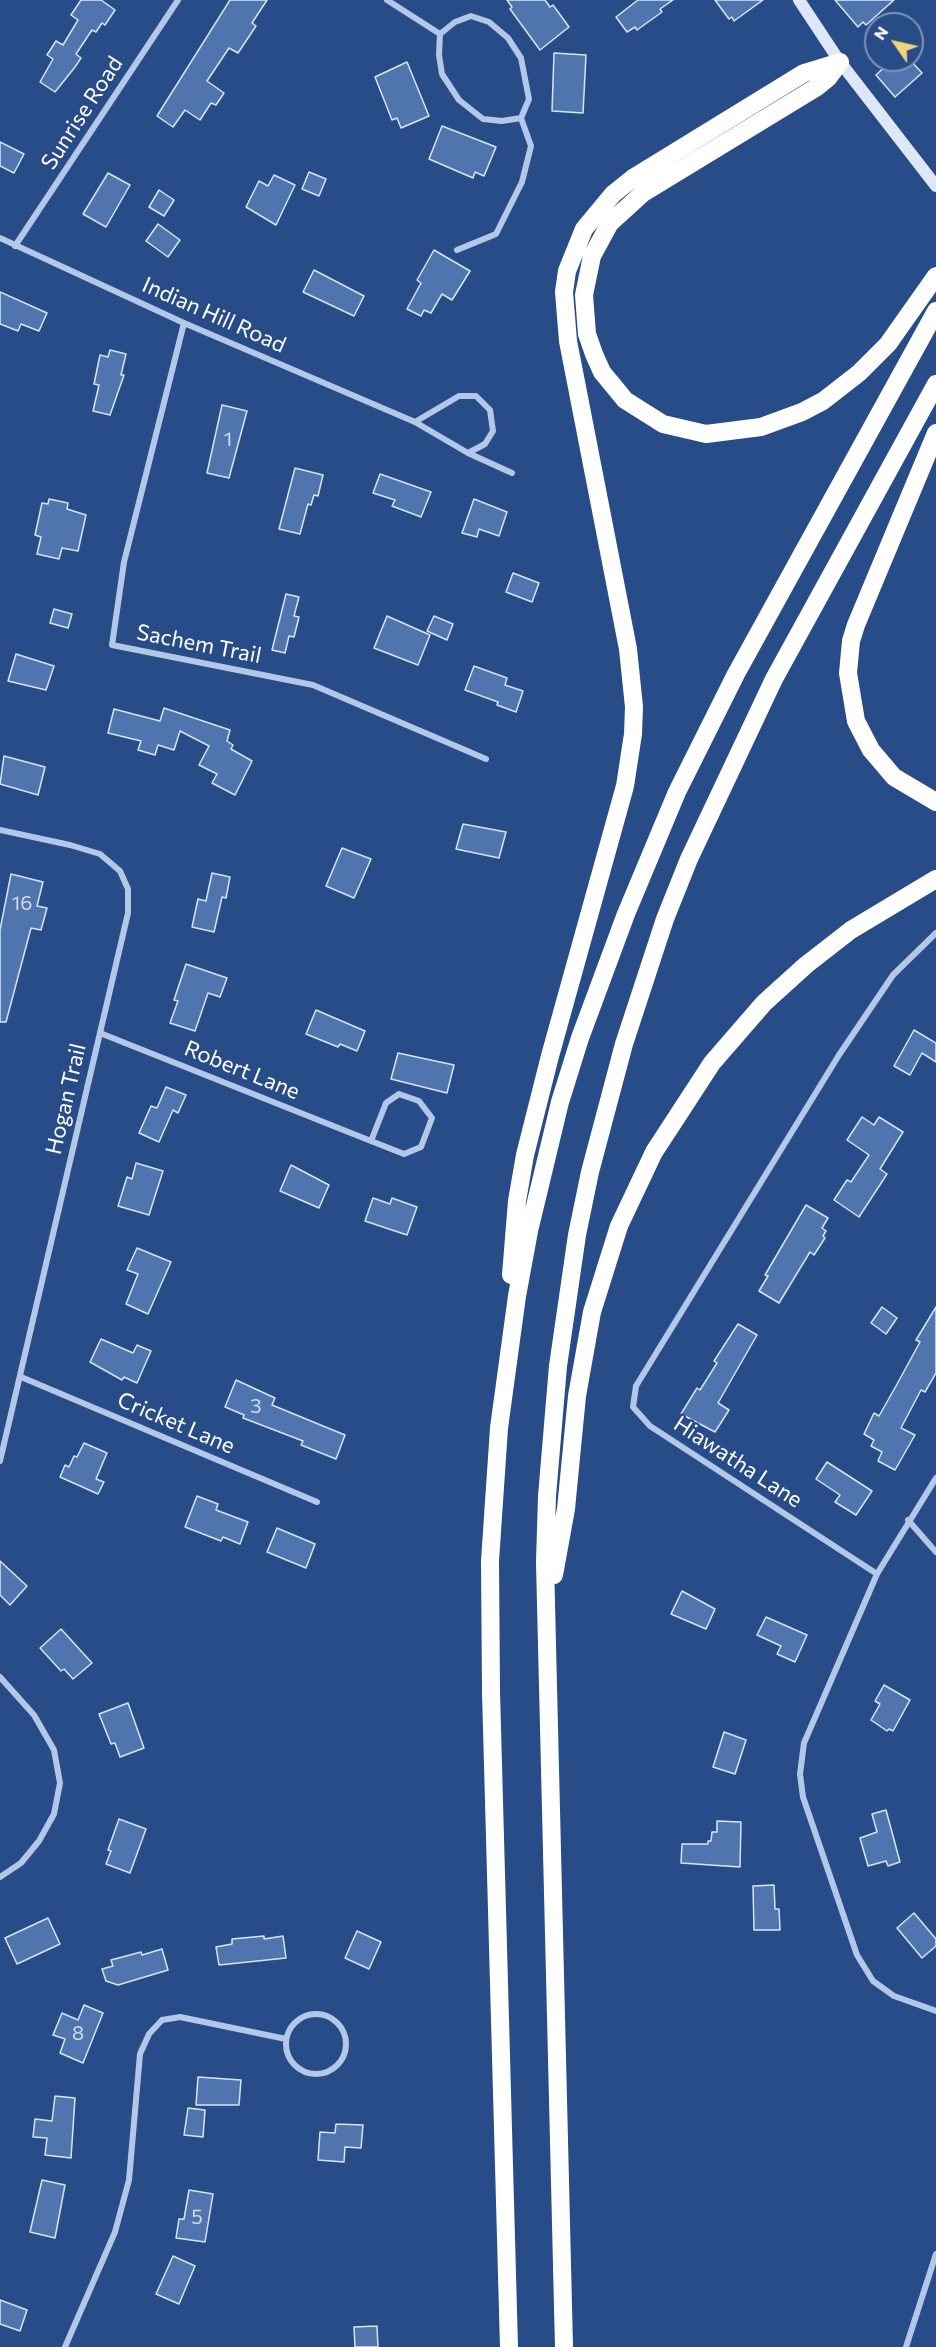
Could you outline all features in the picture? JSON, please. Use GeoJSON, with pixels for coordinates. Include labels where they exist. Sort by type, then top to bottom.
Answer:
{"type":"FeatureCollection","features":[{"type":"Feature","properties":{"kind":"highway"},"geometry":{"type":"LineString","coordinates":[[840,62],[828,78],[816,87],[643,193],[610,223],[592,256],[584,295],[587,334],[602,372],[625,399],[663,424],[706,434],[761,427],[812,406],[859,373],[888,344],[936,276]]}},
{"type":"Feature","properties":{"kind":"highway"},"geometry":{"type":"LineString","coordinates":[[509,2347],[490,1626],[494,1493],[507,1362],[513,1244],[525,1155],[558,1026],[625,786],[633,734],[632,679],[627,639],[568,341],[564,292],[567,271],[574,248],[596,211],[633,178],[804,73],[840,62]]}},
{"type":"Feature","properties":{"kind":"highway"},"geometry":{"type":"LineString","coordinates":[[507,1362],[529,1231],[560,1102],[602,977],[651,852],[677,792],[736,674],[936,310]]}},
{"type":"Feature","properties":{"kind":"highway"},"geometry":{"type":"LineString","coordinates":[[564,2347],[546,1627],[547,1496],[566,1301],[592,1161],[640,992],[689,859],[744,738],[936,384]]}},
{"type":"Feature","properties":{"kind":"highway"},"geometry":{"type":"LineString","coordinates":[[936,433],[856,625],[851,641],[848,673],[856,721],[871,750],[894,777],[936,802]]}},
{"type":"Feature","properties":{"kind":"highway"},"geometry":{"type":"LineString","coordinates":[[546,1627],[566,1509],[577,1396],[592,1312],[619,1226],[645,1167],[697,1083],[764,1003],[806,965],[851,930],[936,879]]}},
{"type":"Feature","properties":{"kind":"main road"},"geometry":{"type":"LineString","coordinates":[[799,0],[840,62],[936,186]]}},
{"type":"Feature","properties":{"kind":"street","name":"Sunrise Road"},"geometry":{"type":"LineString","coordinates":[[15,246],[178,0]]}},
{"type":"Feature","properties":{"kind":"street"},"geometry":{"type":"LineString","coordinates":[[387,0],[440,33]]}},
{"type":"Feature","properties":{"kind":"street"},"geometry":{"type":"LineString","coordinates":[[440,33],[455,22],[471,16],[489,22],[507,38],[521,58],[529,99],[521,118],[531,146],[522,182],[496,234],[457,250]]}},
{"type":"Feature","properties":{"kind":"street"},"geometry":{"type":"LineString","coordinates":[[440,33],[439,55],[442,74],[459,100],[483,119],[502,122],[521,118]]}},
{"type":"Feature","properties":{"kind":"street","name":"Indian Hill Road"},"geometry":{"type":"LineString","coordinates":[[0,238],[184,323],[415,422],[468,453],[512,473]]}},
{"type":"Feature","properties":{"kind":"street","name":"Sachem Trail"},"geometry":{"type":"LineString","coordinates":[[184,323],[124,562],[112,645],[313,685],[486,759]]}},
{"type":"Feature","properties":{"kind":"street"},"geometry":{"type":"LineString","coordinates":[[415,422],[459,396],[476,396],[490,410],[493,431],[485,444],[468,453]]}},
{"type":"Feature","properties":{"kind":"street","name":"Hogan Trail"},"geometry":{"type":"LineString","coordinates":[[0,830],[100,854],[120,871],[128,889],[128,913],[0,1461]]}},
{"type":"Feature","properties":{"kind":"street","name":"Hiawatha Lane"},"geometry":{"type":"LineString","coordinates":[[877,1574],[650,1426],[633,1407],[636,1386],[839,1055],[893,975],[936,933]]}},
{"type":"Feature","properties":{"kind":"street","name":"Robert Lane"},"geometry":{"type":"LineString","coordinates":[[100,1033],[371,1141],[404,1154],[421,1147],[432,1118],[419,1101],[399,1094],[386,1103],[371,1141]]}},
{"type":"Feature","properties":{"kind":"street","name":"Cricket Lane"},"geometry":{"type":"LineString","coordinates":[[21,1377],[317,1502]]}},
{"type":"Feature","properties":{"kind":"street"},"geometry":{"type":"LineString","coordinates":[[936,1478],[908,1520],[877,1574],[804,1743],[800,1774],[803,1797],[856,1955],[873,1981],[894,1996],[936,2011]]}},
{"type":"Feature","properties":{"kind":"street"},"geometry":{"type":"LineString","coordinates":[[908,1520],[936,1552]]}},
{"type":"Feature","properties":{"kind":"street"},"geometry":{"type":"LineString","coordinates":[[0,1677],[34,1715],[54,1750],[60,1783],[54,1814],[39,1841],[21,1863],[0,1877]]}},
{"type":"Feature","properties":{"kind":"street"},"geometry":{"type":"LineString","coordinates":[[324,2014],[340,2025],[346,2044],[340,2062],[324,2073],[314,2074],[296,2066],[290,2058],[286,2039],[296,2022],[304,2016],[324,2014]]}},
{"type":"Feature","properties":{"kind":"street"},"geometry":{"type":"LineString","coordinates":[[66,2347],[116,2232],[129,2180],[140,2054],[149,2034],[162,2020],[180,2017],[286,2039]]}},
{"type":"Feature","properties":{"kind":"street"},"geometry":{"type":"LineString","coordinates":[[906,2347],[936,2254]]}},
{"type":"Feature","properties":{"kind":"building"},"geometry":{"type":"Polygon","coordinates":[[[81,0],[101,0],[115,10],[105,25],[102,23],[96,32],[92,30],[76,54],[81,58],[55,92],[40,82],[53,59],[47,55],[56,41],[63,45],[78,20],[71,15],[81,0]]]}},
{"type":"Feature","properties":{"kind":"building"},"geometry":{"type":"Polygon","coordinates":[[[230,0],[267,0],[252,23],[256,26],[238,53],[229,48],[207,81],[224,93],[216,105],[211,103],[200,120],[185,110],[173,127],[157,116],[230,0]]]}},
{"type":"Feature","properties":{"kind":"building"},"geometry":{"type":"Polygon","coordinates":[[[507,0],[545,0],[550,7],[553,5],[569,27],[540,50],[510,9],[512,7],[507,0]]]}},
{"type":"Feature","properties":{"kind":"building"},"geometry":{"type":"Polygon","coordinates":[[[638,0],[673,0],[660,9],[662,12],[637,30],[635,27],[627,32],[616,17],[638,0]]]}},
{"type":"Feature","properties":{"kind":"building"},"geometry":{"type":"Polygon","coordinates":[[[715,0],[763,0],[734,21],[732,17],[729,19],[715,0]]]}},
{"type":"Feature","properties":{"kind":"building"},"geometry":{"type":"Polygon","coordinates":[[[835,0],[894,0],[881,12],[864,12],[864,23],[858,27],[835,0]]]}},
{"type":"Feature","properties":{"kind":"building"},"geometry":{"type":"Polygon","coordinates":[[[554,53],[586,55],[583,113],[552,111],[554,53]]]}},
{"type":"Feature","properties":{"kind":"building"},"geometry":{"type":"Polygon","coordinates":[[[407,62],[429,116],[401,128],[397,118],[392,120],[375,77],[407,62]]]}},
{"type":"Feature","properties":{"kind":"building"},"geometry":{"type":"Polygon","coordinates":[[[879,72],[922,73],[895,97],[876,75],[879,72]]]}},
{"type":"Feature","properties":{"kind":"building"},"geometry":{"type":"Polygon","coordinates":[[[442,126],[496,147],[484,176],[475,172],[473,178],[429,159],[442,126]]]}},
{"type":"Feature","properties":{"kind":"building"},"geometry":{"type":"Polygon","coordinates":[[[0,142],[24,154],[14,173],[0,166],[0,142]]]}},
{"type":"Feature","properties":{"kind":"building"},"geometry":{"type":"Polygon","coordinates":[[[309,172],[326,179],[319,196],[302,189],[309,172]]]}},
{"type":"Feature","properties":{"kind":"building"},"geometry":{"type":"Polygon","coordinates":[[[108,173],[130,185],[106,227],[83,214],[108,173]]]}},
{"type":"Feature","properties":{"kind":"building"},"geometry":{"type":"Polygon","coordinates":[[[274,175],[295,185],[276,225],[246,207],[259,181],[268,186],[274,175]]]}},
{"type":"Feature","properties":{"kind":"building"},"geometry":{"type":"Polygon","coordinates":[[[159,190],[174,200],[164,216],[149,207],[159,190]]]}},
{"type":"Feature","properties":{"kind":"building"},"geometry":{"type":"Polygon","coordinates":[[[158,224],[180,240],[168,257],[146,241],[158,224]]]}},
{"type":"Feature","properties":{"kind":"building"},"geometry":{"type":"Polygon","coordinates":[[[434,250],[470,271],[452,300],[442,294],[431,313],[424,310],[421,316],[407,309],[421,283],[417,280],[434,250]]]}},
{"type":"Feature","properties":{"kind":"building"},"geometry":{"type":"Polygon","coordinates":[[[314,270],[364,296],[354,316],[303,292],[314,270]]]}},
{"type":"Feature","properties":{"kind":"building"},"geometry":{"type":"Polygon","coordinates":[[[0,292],[47,313],[39,331],[21,324],[18,331],[0,324],[0,292]]]}},
{"type":"Feature","properties":{"kind":"building"},"geometry":{"type":"Polygon","coordinates":[[[110,350],[126,354],[121,375],[124,375],[110,415],[93,411],[99,385],[94,384],[100,355],[108,357],[110,350]]]}},
{"type":"Feature","properties":{"kind":"building"},"geometry":{"type":"Polygon","coordinates":[[[222,405],[247,411],[229,478],[207,473],[222,405]]]}},
{"type":"Feature","properties":{"kind":"building"},"geometry":{"type":"Polygon","coordinates":[[[295,468],[323,475],[318,496],[314,495],[311,505],[308,504],[300,534],[279,529],[295,468]]]}},
{"type":"Feature","properties":{"kind":"building"},"geometry":{"type":"Polygon","coordinates":[[[380,474],[431,492],[421,517],[392,506],[395,500],[373,493],[380,474]]]}},
{"type":"Feature","properties":{"kind":"building"},"geometry":{"type":"Polygon","coordinates":[[[49,499],[68,503],[67,509],[86,515],[78,551],[62,548],[59,559],[37,554],[41,537],[35,535],[42,503],[48,504],[49,499]]]}},
{"type":"Feature","properties":{"kind":"building"},"geometry":{"type":"Polygon","coordinates":[[[474,499],[507,512],[499,536],[479,529],[477,537],[462,533],[474,499]]]}},
{"type":"Feature","properties":{"kind":"building"},"geometry":{"type":"Polygon","coordinates":[[[513,573],[539,583],[532,602],[506,592],[513,573]]]}},
{"type":"Feature","properties":{"kind":"building"},"geometry":{"type":"Polygon","coordinates":[[[286,594],[299,597],[294,616],[299,617],[294,637],[289,636],[285,653],[272,650],[286,594]]]}},
{"type":"Feature","properties":{"kind":"building"},"geometry":{"type":"Polygon","coordinates":[[[54,609],[72,614],[68,628],[50,623],[54,609]]]}},
{"type":"Feature","properties":{"kind":"building"},"geometry":{"type":"Polygon","coordinates":[[[387,616],[430,635],[418,665],[374,648],[387,616]]]}},
{"type":"Feature","properties":{"kind":"building"},"geometry":{"type":"Polygon","coordinates":[[[434,616],[453,624],[447,640],[427,631],[434,616]]]}},
{"type":"Feature","properties":{"kind":"building"},"geometry":{"type":"Polygon","coordinates":[[[16,654],[54,666],[46,690],[8,681],[16,654]]]}},
{"type":"Feature","properties":{"kind":"building"},"geometry":{"type":"Polygon","coordinates":[[[474,666],[507,678],[505,685],[523,691],[516,712],[497,705],[498,702],[465,690],[474,666]]]}},
{"type":"Feature","properties":{"kind":"building"},"geometry":{"type":"Polygon","coordinates":[[[164,708],[230,730],[227,741],[233,745],[231,749],[252,761],[235,795],[212,783],[217,774],[199,765],[209,746],[180,731],[174,750],[158,745],[155,755],[138,750],[141,741],[108,733],[114,709],[160,721],[164,708]]]}},
{"type":"Feature","properties":{"kind":"building"},"geometry":{"type":"Polygon","coordinates":[[[4,756],[45,767],[38,795],[0,784],[4,756]]]}},
{"type":"Feature","properties":{"kind":"building"},"geometry":{"type":"Polygon","coordinates":[[[463,824],[506,832],[499,858],[456,849],[463,824]]]}},
{"type":"Feature","properties":{"kind":"building"},"geometry":{"type":"Polygon","coordinates":[[[342,848],[371,859],[354,898],[326,886],[342,848]]]}},
{"type":"Feature","properties":{"kind":"building"},"geometry":{"type":"Polygon","coordinates":[[[212,873],[230,877],[226,898],[222,897],[214,932],[192,927],[198,899],[206,901],[212,873]]]}},
{"type":"Feature","properties":{"kind":"building"},"geometry":{"type":"Polygon","coordinates":[[[11,874],[43,882],[37,906],[47,908],[41,930],[31,928],[6,1022],[0,1022],[0,930],[11,874]]]}},
{"type":"Feature","properties":{"kind":"building"},"geometry":{"type":"Polygon","coordinates":[[[186,964],[227,978],[220,997],[208,993],[195,1031],[170,1023],[178,1001],[174,1000],[186,964]]]}},
{"type":"Feature","properties":{"kind":"building"},"geometry":{"type":"Polygon","coordinates":[[[316,1010],[365,1031],[357,1051],[340,1044],[338,1047],[306,1034],[316,1010]]]}},
{"type":"Feature","properties":{"kind":"building"},"geometry":{"type":"Polygon","coordinates":[[[914,1030],[936,1043],[936,1062],[922,1053],[910,1075],[894,1066],[914,1030]]]}},
{"type":"Feature","properties":{"kind":"building"},"geometry":{"type":"Polygon","coordinates":[[[398,1053],[454,1065],[447,1093],[391,1079],[398,1053]]]}},
{"type":"Feature","properties":{"kind":"building"},"geometry":{"type":"Polygon","coordinates":[[[166,1087],[186,1095],[178,1113],[173,1110],[159,1142],[139,1133],[151,1106],[157,1108],[166,1087]]]}},
{"type":"Feature","properties":{"kind":"building"},"geometry":{"type":"Polygon","coordinates":[[[862,1117],[874,1125],[879,1117],[903,1132],[880,1169],[887,1174],[859,1217],[834,1200],[847,1180],[851,1182],[869,1155],[847,1140],[862,1117]]]}},
{"type":"Feature","properties":{"kind":"building"},"geometry":{"type":"Polygon","coordinates":[[[136,1163],[163,1171],[149,1215],[118,1206],[127,1177],[132,1179],[136,1163]]]}},
{"type":"Feature","properties":{"kind":"building"},"geometry":{"type":"Polygon","coordinates":[[[291,1165],[329,1185],[319,1208],[280,1191],[291,1165]]]}},
{"type":"Feature","properties":{"kind":"building"},"geometry":{"type":"Polygon","coordinates":[[[373,1198],[390,1204],[392,1198],[417,1207],[407,1235],[365,1221],[373,1198]]]}},
{"type":"Feature","properties":{"kind":"building"},"geometry":{"type":"Polygon","coordinates":[[[806,1205],[828,1218],[822,1228],[826,1231],[823,1236],[825,1238],[814,1255],[810,1252],[779,1303],[759,1291],[768,1276],[765,1275],[806,1205]]]}},
{"type":"Feature","properties":{"kind":"building"},"geometry":{"type":"Polygon","coordinates":[[[137,1248],[171,1262],[148,1314],[126,1304],[138,1274],[127,1270],[137,1248]]]}},
{"type":"Feature","properties":{"kind":"building"},"geometry":{"type":"Polygon","coordinates":[[[882,1307],[897,1318],[886,1334],[871,1323],[882,1307]]]}},
{"type":"Feature","properties":{"kind":"building"},"geometry":{"type":"Polygon","coordinates":[[[936,1307],[936,1373],[925,1392],[921,1390],[901,1428],[915,1435],[895,1470],[878,1461],[882,1452],[871,1446],[874,1440],[864,1434],[874,1413],[879,1416],[920,1342],[916,1340],[936,1307]]]}},
{"type":"Feature","properties":{"kind":"building"},"geometry":{"type":"Polygon","coordinates":[[[738,1324],[757,1335],[718,1403],[729,1410],[715,1432],[681,1414],[697,1388],[700,1390],[717,1363],[714,1361],[738,1324]]]}},
{"type":"Feature","properties":{"kind":"building"},"geometry":{"type":"Polygon","coordinates":[[[101,1339],[133,1353],[137,1345],[151,1351],[137,1383],[124,1377],[122,1380],[90,1362],[101,1339]]]}},
{"type":"Feature","properties":{"kind":"building"},"geometry":{"type":"Polygon","coordinates":[[[236,1380],[275,1398],[272,1405],[345,1435],[336,1459],[301,1445],[303,1441],[243,1418],[244,1415],[225,1407],[236,1380]]]}},
{"type":"Feature","properties":{"kind":"building"},"geometry":{"type":"Polygon","coordinates":[[[84,1443],[107,1453],[96,1479],[104,1482],[98,1494],[60,1477],[65,1465],[69,1467],[84,1443]]]}},
{"type":"Feature","properties":{"kind":"building"},"geometry":{"type":"Polygon","coordinates":[[[827,1462],[872,1491],[856,1515],[835,1502],[840,1495],[816,1479],[827,1462]]]}},
{"type":"Feature","properties":{"kind":"building"},"geometry":{"type":"Polygon","coordinates":[[[197,1496],[218,1504],[216,1510],[248,1522],[240,1544],[223,1537],[221,1541],[185,1527],[197,1496]]]}},
{"type":"Feature","properties":{"kind":"building"},"geometry":{"type":"Polygon","coordinates":[[[277,1528],[315,1544],[306,1568],[267,1552],[277,1528]]]}},
{"type":"Feature","properties":{"kind":"building"},"geometry":{"type":"Polygon","coordinates":[[[0,1561],[27,1586],[10,1605],[0,1595],[0,1561]]]}},
{"type":"Feature","properties":{"kind":"building"},"geometry":{"type":"Polygon","coordinates":[[[682,1591],[715,1609],[706,1629],[671,1614],[682,1591]]]}},
{"type":"Feature","properties":{"kind":"building"},"geometry":{"type":"Polygon","coordinates":[[[766,1617],[807,1635],[795,1662],[777,1654],[781,1646],[757,1635],[766,1617]]]}},
{"type":"Feature","properties":{"kind":"building"},"geometry":{"type":"Polygon","coordinates":[[[61,1629],[92,1663],[73,1679],[64,1669],[61,1671],[40,1648],[61,1629]]]}},
{"type":"Feature","properties":{"kind":"building"},"geometry":{"type":"Polygon","coordinates":[[[884,1685],[910,1700],[893,1731],[889,1729],[887,1731],[871,1720],[880,1704],[875,1701],[884,1685]]]}},
{"type":"Feature","properties":{"kind":"building"},"geometry":{"type":"Polygon","coordinates":[[[128,1703],[144,1748],[120,1757],[115,1743],[111,1744],[99,1714],[128,1703]]]}},
{"type":"Feature","properties":{"kind":"building"},"geometry":{"type":"Polygon","coordinates":[[[724,1732],[746,1740],[735,1774],[713,1767],[724,1732]]]}},
{"type":"Feature","properties":{"kind":"building"},"geometry":{"type":"Polygon","coordinates":[[[886,1810],[900,1862],[888,1866],[886,1861],[868,1866],[860,1838],[877,1832],[872,1814],[886,1810]]]}},
{"type":"Feature","properties":{"kind":"building"},"geometry":{"type":"Polygon","coordinates":[[[119,1819],[146,1829],[130,1873],[106,1864],[111,1851],[108,1850],[119,1819]]]}},
{"type":"Feature","properties":{"kind":"building"},"geometry":{"type":"Polygon","coordinates":[[[717,1821],[741,1822],[740,1867],[681,1863],[682,1844],[708,1844],[708,1841],[711,1841],[712,1832],[717,1832],[717,1821]]]}},
{"type":"Feature","properties":{"kind":"building"},"geometry":{"type":"Polygon","coordinates":[[[774,1885],[775,1909],[779,1909],[780,1930],[754,1930],[753,1886],[774,1885]]]}},
{"type":"Feature","properties":{"kind":"building"},"geometry":{"type":"Polygon","coordinates":[[[914,1913],[936,1939],[936,1946],[922,1958],[897,1928],[914,1913]]]}},
{"type":"Feature","properties":{"kind":"building"},"geometry":{"type":"Polygon","coordinates":[[[48,1918],[60,1944],[17,1964],[5,1938],[48,1918]]]}},
{"type":"Feature","properties":{"kind":"building"},"geometry":{"type":"Polygon","coordinates":[[[357,1931],[381,1942],[369,1969],[345,1958],[357,1931]]]}},
{"type":"Feature","properties":{"kind":"building"},"geometry":{"type":"Polygon","coordinates":[[[264,1936],[264,1939],[283,1936],[286,1958],[219,1965],[216,1947],[232,1944],[232,1939],[264,1936]]]}},
{"type":"Feature","properties":{"kind":"building"},"geometry":{"type":"Polygon","coordinates":[[[162,1949],[168,1970],[118,1985],[106,1981],[102,1969],[113,1966],[111,1960],[162,1949]]]}},
{"type":"Feature","properties":{"kind":"building"},"geometry":{"type":"Polygon","coordinates":[[[84,2005],[103,2013],[83,2063],[60,2053],[65,2039],[53,2035],[62,2013],[78,2020],[84,2005]]]}},
{"type":"Feature","properties":{"kind":"building"},"geometry":{"type":"Polygon","coordinates":[[[198,2077],[241,2080],[239,2105],[196,2105],[198,2077]]]}},
{"type":"Feature","properties":{"kind":"building"},"geometry":{"type":"Polygon","coordinates":[[[55,2096],[75,2098],[71,2158],[45,2155],[47,2138],[33,2137],[35,2119],[52,2121],[55,2096]]]}},
{"type":"Feature","properties":{"kind":"building"},"geometry":{"type":"Polygon","coordinates":[[[188,2108],[205,2110],[203,2137],[184,2135],[188,2108]]]}},
{"type":"Feature","properties":{"kind":"building"},"geometry":{"type":"Polygon","coordinates":[[[336,2124],[363,2125],[361,2148],[345,2147],[344,2162],[318,2160],[320,2132],[335,2133],[336,2124]]]}},
{"type":"Feature","properties":{"kind":"building"},"geometry":{"type":"Polygon","coordinates":[[[42,2180],[65,2185],[55,2238],[30,2232],[42,2180]]]}},
{"type":"Feature","properties":{"kind":"building"},"geometry":{"type":"Polygon","coordinates":[[[189,2190],[213,2194],[205,2242],[176,2238],[179,2219],[184,2219],[189,2190]]]}},
{"type":"Feature","properties":{"kind":"building"},"geometry":{"type":"Polygon","coordinates":[[[173,2256],[195,2266],[179,2304],[156,2294],[173,2256]]]}},
{"type":"Feature","properties":{"kind":"building"},"geometry":{"type":"Polygon","coordinates":[[[0,2300],[27,2310],[20,2331],[0,2324],[0,2300]]]}},
{"type":"Feature","properties":{"kind":"building"},"geometry":{"type":"Polygon","coordinates":[[[377,2326],[378,2347],[355,2347],[354,2327],[377,2326]]]}}]}
